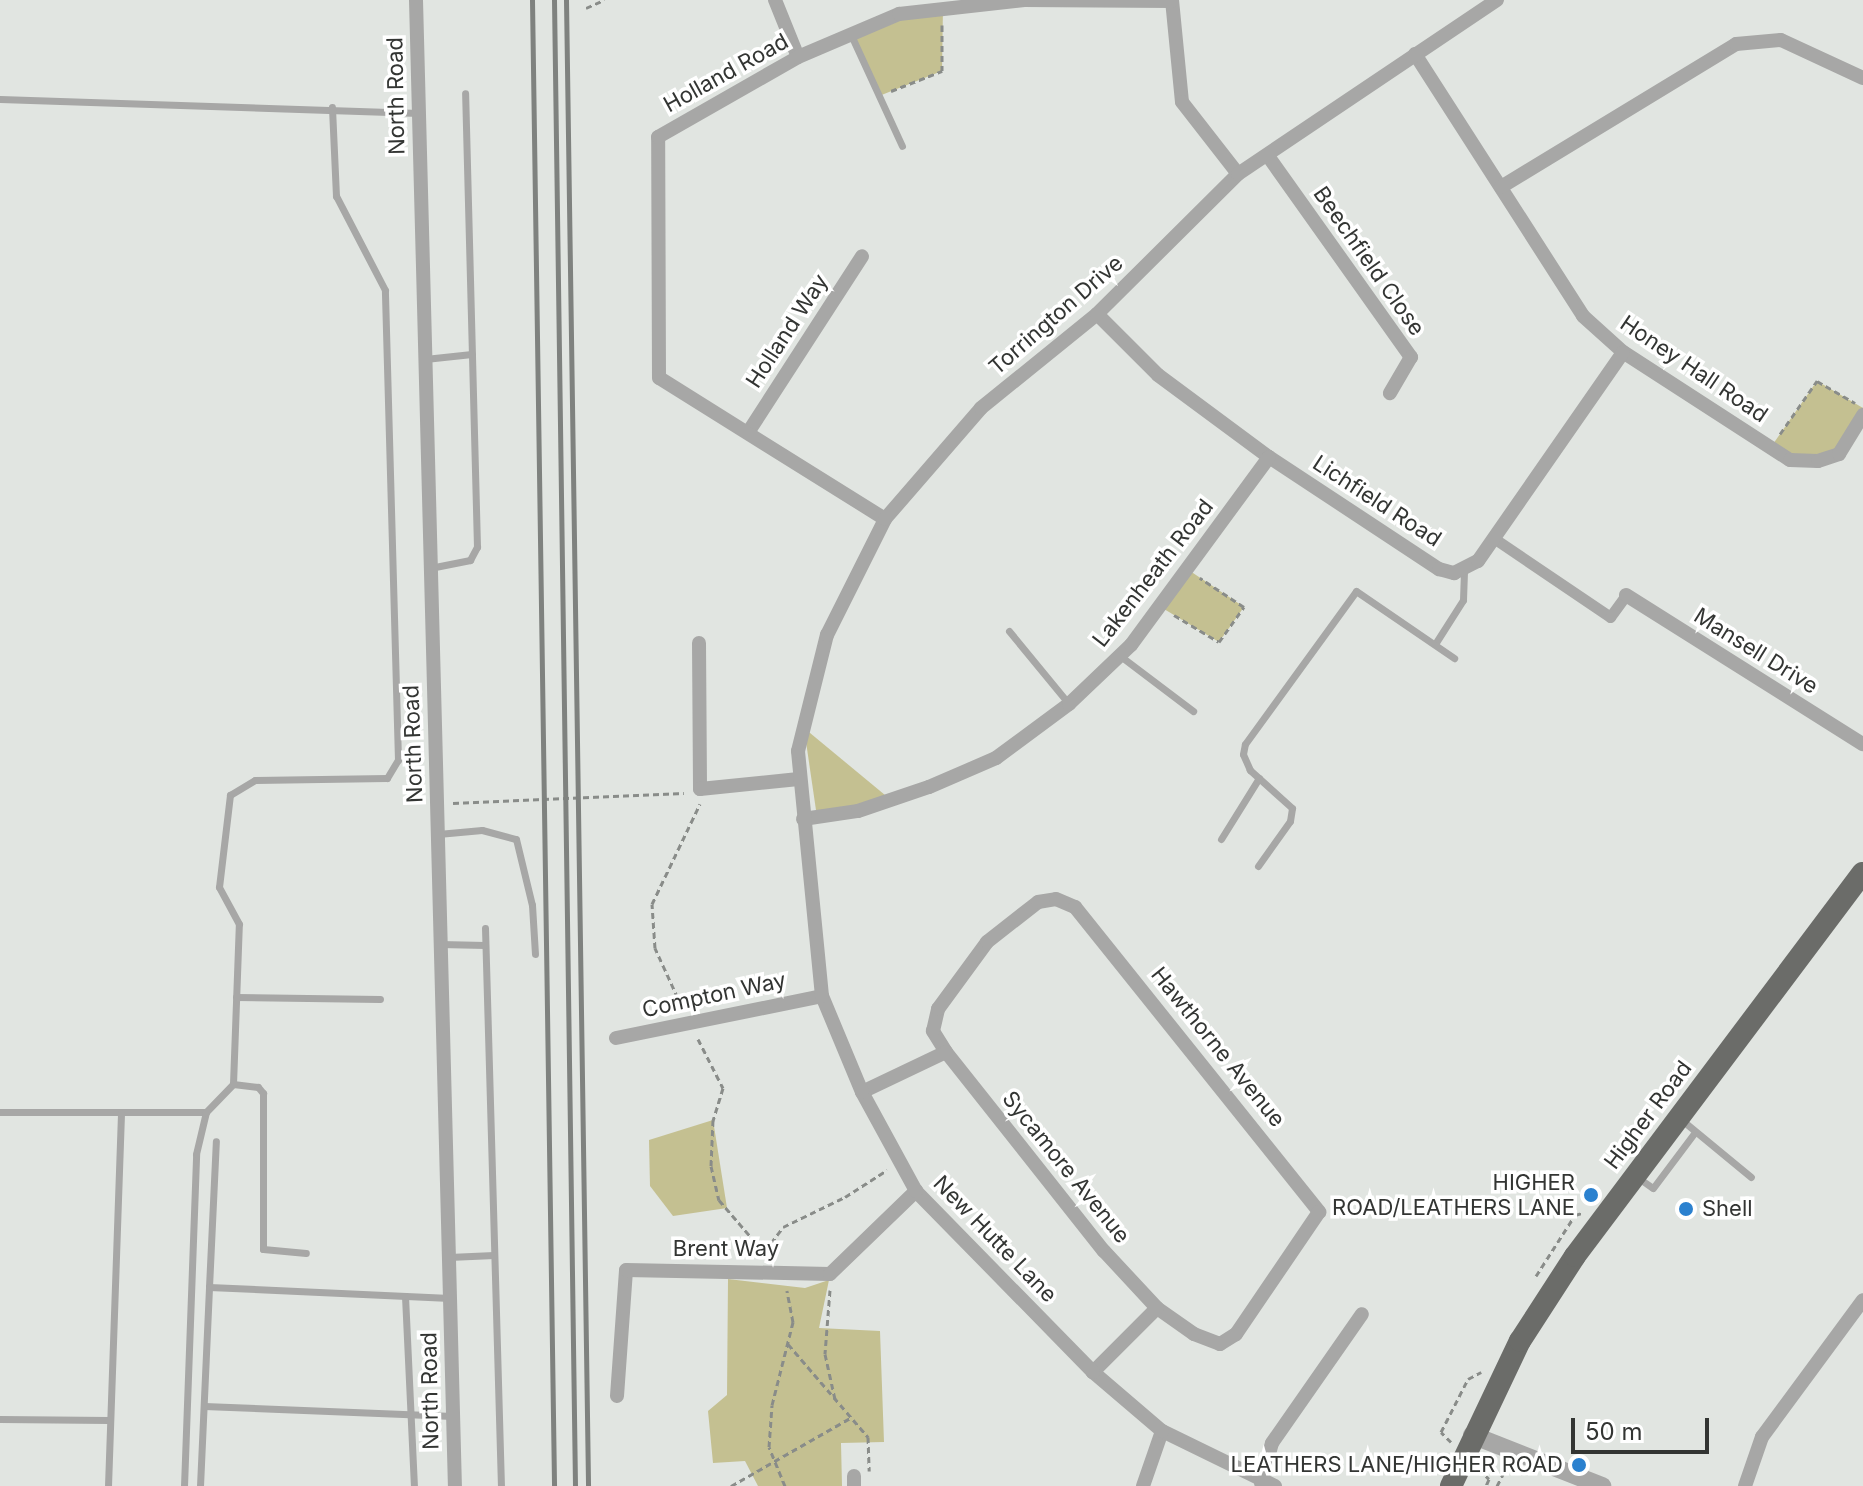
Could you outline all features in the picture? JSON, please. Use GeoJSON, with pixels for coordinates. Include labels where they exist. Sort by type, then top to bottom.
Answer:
{"type":"FeatureCollection","features":[{"type":"Feature","properties":{"kind":"highway","name":"Higher Road"},"geometry":{"type":"LineString","coordinates":[[1451,1486],[1472,1435],[1520,1341],[1678,1117],[1863,873]]}},
{"type":"Feature","properties":{"kind":"street","name":"North Road"},"geometry":{"type":"LineString","coordinates":[[416,0],[455,1486]]}},
{"type":"Feature","properties":{"kind":"street"},"geometry":{"type":"LineString","coordinates":[[775,0],[798,57]]}},
{"type":"Feature","properties":{"kind":"street","name":"Holland Road"},"geometry":{"type":"LineString","coordinates":[[885,519],[749,431],[659,378],[658,137],[798,57],[899,14],[943,6],[1024,0],[1172,1]]}},
{"type":"Feature","properties":{"kind":"street","name":"Torrington Drive"},"geometry":{"type":"LineString","coordinates":[[798,779],[798,751],[827,635],[885,519],[981,408],[1097,314],[1238,174],[1497,0]]}},
{"type":"Feature","properties":{"kind":"street"},"geometry":{"type":"LineString","coordinates":[[1172,1],[1182,102],[1238,174]]}},
{"type":"Feature","properties":{"kind":"street"},"geometry":{"type":"LineString","coordinates":[[1501,187],[1736,44],[1781,40],[1863,78]]}},
{"type":"Feature","properties":{"kind":"street","name":"Honey Hall Road"},"geometry":{"type":"LineString","coordinates":[[1415,54],[1583,316],[1623,352],[1790,460],[1818,461],[1839,454],[1863,415]]}},
{"type":"Feature","properties":{"kind":"street","name":"Beechfield Close"},"geometry":{"type":"LineString","coordinates":[[1268,156],[1411,357],[1390,393]]}},
{"type":"Feature","properties":{"kind":"street","name":"Holland Way"},"geometry":{"type":"LineString","coordinates":[[749,431],[862,256]]}},
{"type":"Feature","properties":{"kind":"street","name":"Lichfield Road"},"geometry":{"type":"LineString","coordinates":[[1097,314],[1158,375],[1269,457],[1439,569],[1464,572]]}},
{"type":"Feature","properties":{"kind":"street"},"geometry":{"type":"LineString","coordinates":[[1464,572],[1495,539],[1623,352]]}},
{"type":"Feature","properties":{"kind":"street","name":"Lakenheath Road"},"geometry":{"type":"LineString","coordinates":[[803,819],[858,811],[929,787],[996,758],[1069,704],[1119,655],[1159,606],[1269,457]]}},
{"type":"Feature","properties":{"kind":"street"},"geometry":{"type":"LineString","coordinates":[[1495,539],[1610,617],[1626,595]]}},
{"type":"Feature","properties":{"kind":"street","name":"Mansell Drive"},"geometry":{"type":"LineString","coordinates":[[1626,595],[1863,744]]}},
{"type":"Feature","properties":{"kind":"street"},"geometry":{"type":"LineString","coordinates":[[699,643],[700,789],[798,779]]}},
{"type":"Feature","properties":{"kind":"street","name":"New Hutte Lane"},"geometry":{"type":"LineString","coordinates":[[798,779],[822,996],[862,1092],[916,1191],[1093,1372],[1162,1431],[1268,1484]]}},
{"type":"Feature","properties":{"kind":"street","name":"Hawthorne Avenue"},"geometry":{"type":"LineString","coordinates":[[946,1052],[933,1031],[938,1009],[987,942],[1038,902],[1056,899],[1075,907],[1319,1212],[1236,1334],[1220,1344],[1194,1334],[1157,1308]]}},
{"type":"Feature","properties":{"kind":"street","name":"Compton Way"},"geometry":{"type":"LineString","coordinates":[[616,1038],[822,996]]}},
{"type":"Feature","properties":{"kind":"street"},"geometry":{"type":"LineString","coordinates":[[862,1092],[946,1052]]}},
{"type":"Feature","properties":{"kind":"street","name":"Sycamore Avenue"},"geometry":{"type":"LineString","coordinates":[[946,1052],[1104,1251],[1157,1308]]}},
{"type":"Feature","properties":{"kind":"street"},"geometry":{"type":"LineString","coordinates":[[830,1274],[916,1191]]}},
{"type":"Feature","properties":{"kind":"street","name":"Brent Way"},"geometry":{"type":"LineString","coordinates":[[617,1396],[626,1270],[830,1274]]}},
{"type":"Feature","properties":{"kind":"street"},"geometry":{"type":"LineString","coordinates":[[1745,1486],[1762,1437],[1863,1300]]}},
{"type":"Feature","properties":{"kind":"street"},"geometry":{"type":"LineString","coordinates":[[1093,1372],[1157,1308]]}},
{"type":"Feature","properties":{"kind":"street"},"geometry":{"type":"LineString","coordinates":[[1268,1484],[1272,1443],[1362,1314]]}},
{"type":"Feature","properties":{"kind":"street"},"geometry":{"type":"LineString","coordinates":[[1143,1486],[1162,1431]]}},
{"type":"Feature","properties":{"kind":"street"},"geometry":{"type":"LineString","coordinates":[[1472,1435],[1602,1486]]}},
{"type":"Feature","properties":{"kind":"lane"},"geometry":{"type":"LineString","coordinates":[[851,35],[902,146]]}},
{"type":"Feature","properties":{"kind":"lane"},"geometry":{"type":"LineString","coordinates":[[430,568],[470,560],[477,547],[465,93]]}},
{"type":"Feature","properties":{"kind":"lane"},"geometry":{"type":"LineString","coordinates":[[0,99],[332,107],[419,113]]}},
{"type":"Feature","properties":{"kind":"lane"},"geometry":{"type":"LineString","coordinates":[[184,1486],[191,1217],[196,1154],[206,1112],[233,1084],[239,924],[219,887],[230,795],[255,780],[387,778],[398,760],[385,290],[336,196],[332,107]]}},
{"type":"Feature","properties":{"kind":"lane"},"geometry":{"type":"LineString","coordinates":[[425,359],[472,354]]}},
{"type":"Feature","properties":{"kind":"lane"},"geometry":{"type":"LineString","coordinates":[[1435,644],[1463,600],[1464,572]]}},
{"type":"Feature","properties":{"kind":"lane"},"geometry":{"type":"LineString","coordinates":[[1258,866],[1292,814],[1291,802],[1259,778],[1243,754],[1251,731],[1356,591],[1454,658]]}},
{"type":"Feature","properties":{"kind":"lane"},"geometry":{"type":"LineString","coordinates":[[1009,631],[1069,704]]}},
{"type":"Feature","properties":{"kind":"lane"},"geometry":{"type":"LineString","coordinates":[[1119,655],[1193,711]]}},
{"type":"Feature","properties":{"kind":"lane"},"geometry":{"type":"LineString","coordinates":[[1221,839],[1259,778]]}},
{"type":"Feature","properties":{"kind":"lane"},"geometry":{"type":"LineString","coordinates":[[438,834],[482,830],[516,839],[532,905],[535,954]]}},
{"type":"Feature","properties":{"kind":"lane"},"geometry":{"type":"LineString","coordinates":[[485,928],[501,1486]]}},
{"type":"Feature","properties":{"kind":"lane"},"geometry":{"type":"LineString","coordinates":[[440,944],[485,945]]}},
{"type":"Feature","properties":{"kind":"lane"},"geometry":{"type":"LineString","coordinates":[[236,997],[380,999]]}},
{"type":"Feature","properties":{"kind":"lane"},"geometry":{"type":"LineString","coordinates":[[233,1084],[258,1087],[263,1093],[263,1249],[306,1253]]}},
{"type":"Feature","properties":{"kind":"lane"},"geometry":{"type":"LineString","coordinates":[[0,1112],[206,1112]]}},
{"type":"Feature","properties":{"kind":"lane"},"geometry":{"type":"LineString","coordinates":[[108,1486],[121,1113]]}},
{"type":"Feature","properties":{"kind":"lane"},"geometry":{"type":"LineString","coordinates":[[1678,1117],[1751,1177]]}},
{"type":"Feature","properties":{"kind":"lane"},"geometry":{"type":"LineString","coordinates":[[1635,1176],[1653,1188],[1695,1132]]}},
{"type":"Feature","properties":{"kind":"lane"},"geometry":{"type":"LineString","coordinates":[[200,1486],[216,1141]]}},
{"type":"Feature","properties":{"kind":"lane"},"geometry":{"type":"LineString","coordinates":[[449,1257],[494,1255]]}},
{"type":"Feature","properties":{"kind":"lane"},"geometry":{"type":"LineString","coordinates":[[209,1287],[450,1298]]}},
{"type":"Feature","properties":{"kind":"lane"},"geometry":{"type":"LineString","coordinates":[[405,1296],[414,1486]]}},
{"type":"Feature","properties":{"kind":"lane"},"geometry":{"type":"LineString","coordinates":[[204,1406],[453,1416]]}},
{"type":"Feature","properties":{"kind":"lane"},"geometry":{"type":"LineString","coordinates":[[0,1419],[109,1420]]}},
{"type":"Feature","properties":{"kind":"path"},"geometry":{"type":"LineString","coordinates":[[586,8],[604,0]]}},
{"type":"Feature","properties":{"kind":"path"},"geometry":{"type":"LineString","coordinates":[[879,96],[942,71],[943,6]]}},
{"type":"Feature","properties":{"kind":"path"},"geometry":{"type":"LineString","coordinates":[[1771,447],[1817,381],[1863,408]]}},
{"type":"Feature","properties":{"kind":"path"},"geometry":{"type":"LineString","coordinates":[[1159,606],[1219,642],[1244,607],[1187,569]]}},
{"type":"Feature","properties":{"kind":"path"},"geometry":{"type":"LineString","coordinates":[[473,800],[611,800],[700,789],[701,804],[652,904],[655,948],[723,1088],[713,1120],[711,1166],[719,1200],[779,1271],[793,1322],[772,1405],[773,1457],[785,1486]]}},
{"type":"Feature","properties":{"kind":"path"},"geometry":{"type":"LineString","coordinates":[[764,1252],[783,1227],[845,1197],[900,1161]]}},
{"type":"Feature","properties":{"kind":"path"},"geometry":{"type":"LineString","coordinates":[[830,1274],[824,1345],[835,1399]]}},
{"type":"Feature","properties":{"kind":"path"},"geometry":{"type":"LineString","coordinates":[[788,1344],[868,1437],[869,1471],[854,1481]]}},
{"type":"Feature","properties":{"kind":"path"},"geometry":{"type":"LineString","coordinates":[[731,1486],[773,1457],[850,1418]]}},
{"type":"Feature","properties":{"kind":"path"},"geometry":{"type":"LineString","coordinates":[[1497,1486],[1503,1474]]}},
{"type":"Feature","properties":{"kind":"path"},"geometry":{"type":"LineString","coordinates":[[1486,1486],[1489,1479]]}},
{"type":"Feature","properties":{"kind":"shaded area"},"geometry":{"type":"Polygon","coordinates":[[[943,6],[942,71],[879,96],[851,35],[943,6]]]}},
{"type":"Feature","properties":{"kind":"shaded area"},"geometry":{"type":"Polygon","coordinates":[[[1817,381],[1863,408],[1832,456],[1801,460],[1771,447],[1817,381]]]}},
{"type":"Feature","properties":{"kind":"shaded area"},"geometry":{"type":"Polygon","coordinates":[[[1187,569],[1244,607],[1219,642],[1159,606],[1187,569]]]}},
{"type":"Feature","properties":{"kind":"shaded area"},"geometry":{"type":"Polygon","coordinates":[[[804,728],[891,800],[817,817],[804,728]]]}},
{"type":"Feature","properties":{"kind":"shaded area"},"geometry":{"type":"Polygon","coordinates":[[[713,1120],[727,1208],[673,1216],[650,1186],[649,1140],[713,1120]]]}},
{"type":"Feature","properties":{"kind":"shaded area"},"geometry":{"type":"Polygon","coordinates":[[[728,1279],[805,1288],[829,1280],[819,1328],[880,1331],[884,1442],[841,1443],[842,1486],[758,1486],[745,1461],[713,1463],[708,1411],[727,1395],[728,1279]]]}},
{"type":"Feature","properties":{"kind":"railway"},"geometry":{"type":"LineString","coordinates":[[532,0],[554,1486]]}},
{"type":"Feature","properties":{"kind":"railway"},"geometry":{"type":"LineString","coordinates":[[554,0],[575,1486]]}},
{"type":"Feature","properties":{"kind":"railway"},"geometry":{"type":"LineString","coordinates":[[566,0],[588,1486]]}},
{"type":"Feature","properties":{"kind":"place","name":"HIGHER ROAD/LEATHERS LANE"},"geometry":{"type":"Point","coordinates":[1591,1195]}},
{"type":"Feature","properties":{"kind":"place","name":"Shell"},"geometry":{"type":"Point","coordinates":[1686,1209]}},
{"type":"Feature","properties":{"kind":"place","name":"LEATHERS LANE/HIGHER ROAD"},"geometry":{"type":"Point","coordinates":[1579,1465]}}]}
